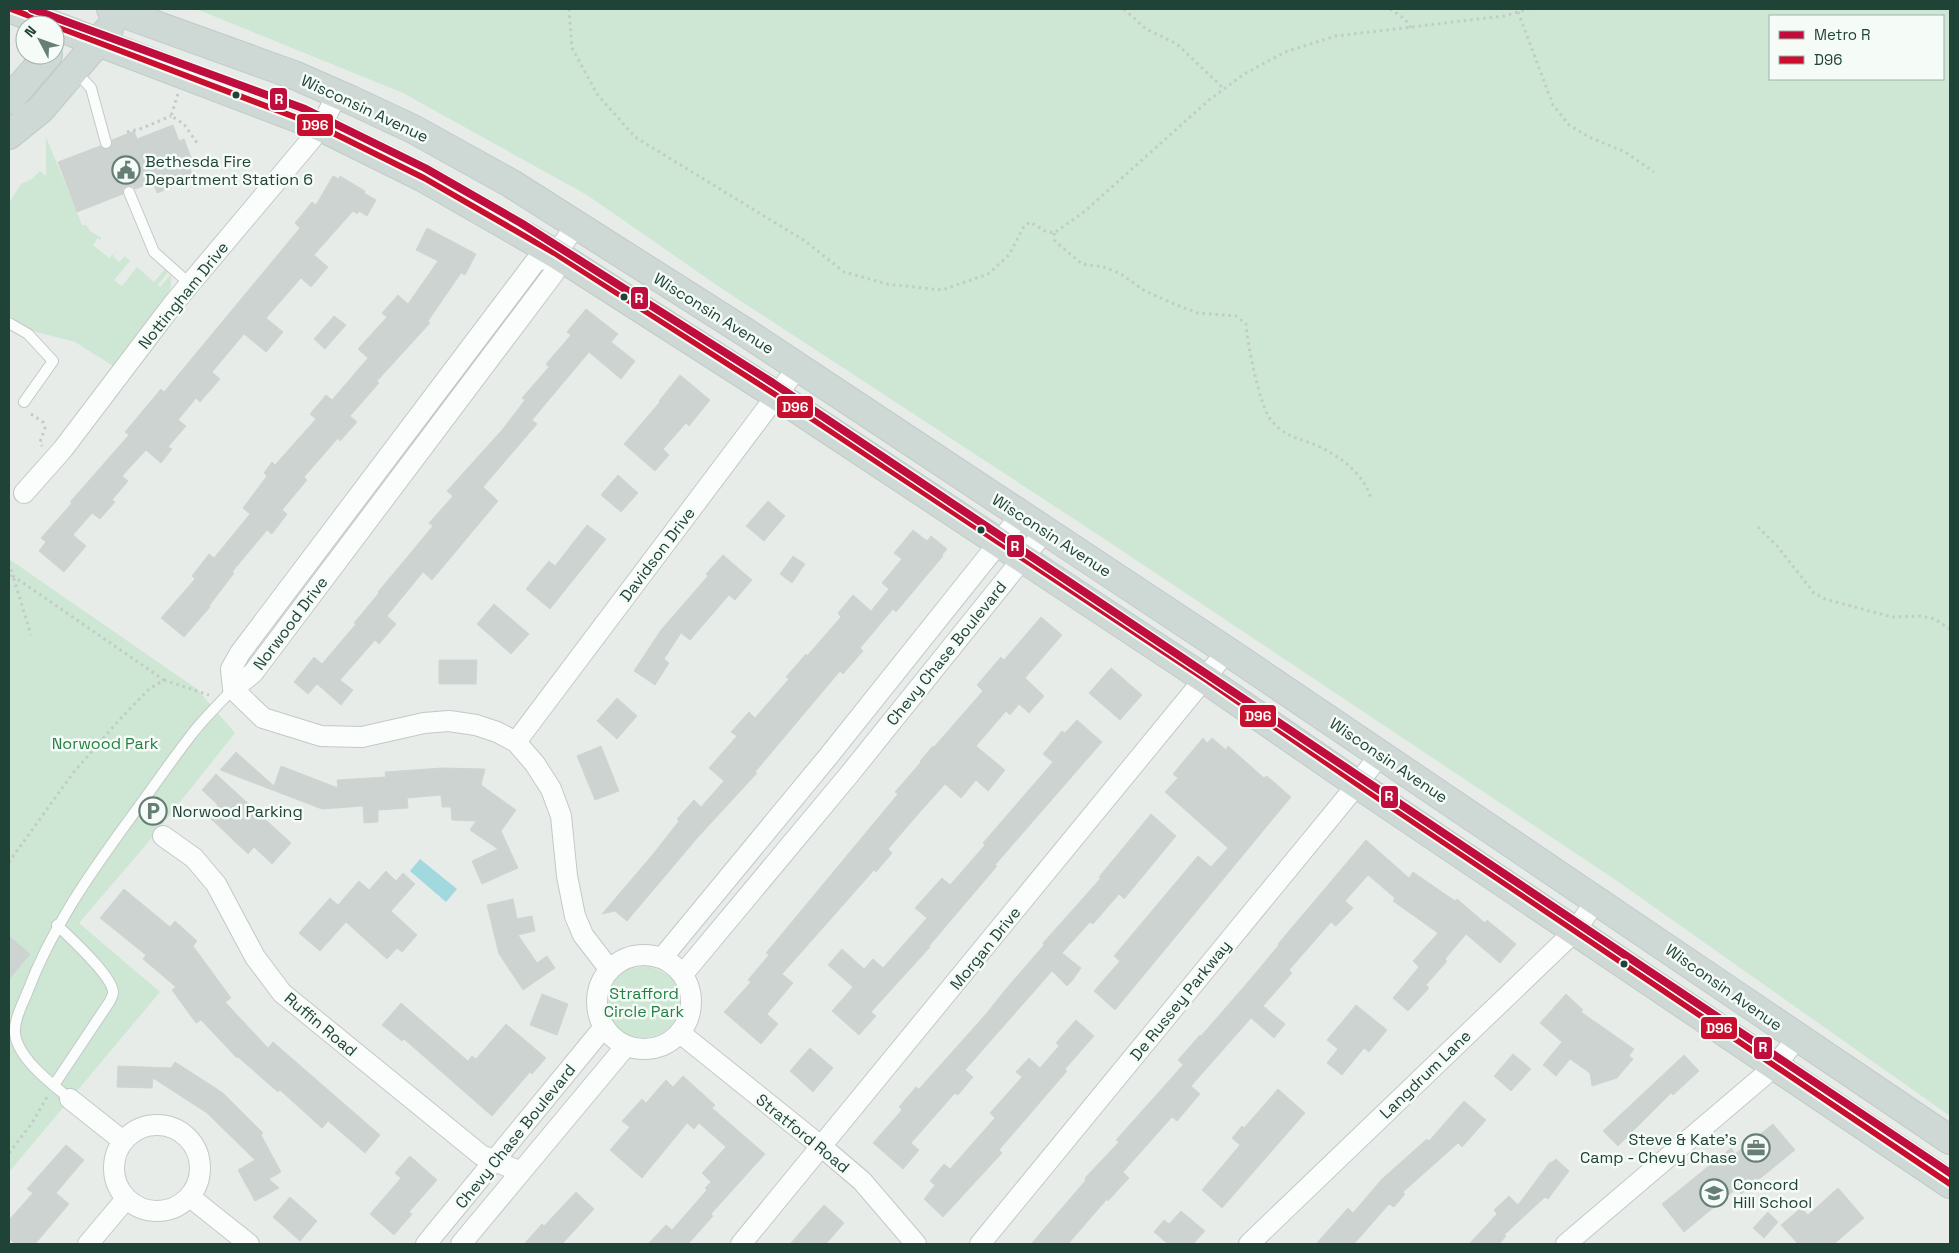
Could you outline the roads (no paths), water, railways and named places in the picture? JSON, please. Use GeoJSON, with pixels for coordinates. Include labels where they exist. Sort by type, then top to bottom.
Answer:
{"type":"FeatureCollection","features":[{"type":"Feature","properties":{"kind":"main road"},"geometry":{"type":"LineString","coordinates":[[65,36],[97,9]]}},
{"type":"Feature","properties":{"kind":"main road"},"geometry":{"type":"LineString","coordinates":[[172,9],[183,34]]}},
{"type":"Feature","properties":{"kind":"main road"},"geometry":{"type":"LineString","coordinates":[[9,136],[41,109],[97,42],[117,11]]}},
{"type":"Feature","properties":{"kind":"main road","name":"Wisconsin Avenue"},"geometry":{"type":"LineString","coordinates":[[117,11],[183,34],[337,94],[413,129],[512,184],[798,367],[1227,650],[1950,1140]]}},
{"type":"Feature","properties":{"kind":"main road"},"geometry":{"type":"LineString","coordinates":[[65,39],[97,42],[321,127],[424,178],[556,254],[776,395],[998,544],[1205,679],[1357,784],[1950,1184]]}},
{"type":"Feature","properties":{"kind":"main road"},"geometry":{"type":"LineString","coordinates":[[9,100],[39,65]]}},
{"type":"Feature","properties":{"kind":"street","name":"Nottingham Drive"},"geometry":{"type":"LineString","coordinates":[[24,493],[54,459],[190,284],[321,127],[337,94]]}},
{"type":"Feature","properties":{"kind":"street","name":"Norwood Drive"},"geometry":{"type":"LineString","coordinates":[[227,696],[253,673],[554,273],[556,254],[576,225]]}},
{"type":"Feature","properties":{"kind":"street","name":"Norwood Drive"},"geometry":{"type":"LineString","coordinates":[[227,696],[231,669],[240,653],[332,529],[535,262],[556,254]]}},
{"type":"Feature","properties":{"kind":"street","name":"Davidson Drive"},"geometry":{"type":"LineString","coordinates":[[516,742],[798,367]]}},
{"type":"Feature","properties":{"kind":"street"},"geometry":{"type":"LineString","coordinates":[[432,397],[450,411]]}},
{"type":"Feature","properties":{"kind":"street","name":"Chevy Chase Boulevard"},"geometry":{"type":"LineString","coordinates":[[662,958],[827,758],[1021,515]]}},
{"type":"Feature","properties":{"kind":"street"},"geometry":{"type":"LineString","coordinates":[[332,529],[351,542]]}},
{"type":"Feature","properties":{"kind":"street","name":"Chevy Chase Boulevard"},"geometry":{"type":"LineString","coordinates":[[683,974],[848,776],[1045,531]]}},
{"type":"Feature","properties":{"kind":"street","name":"Morgan Drive"},"geometry":{"type":"LineString","coordinates":[[741,1244],[1227,650]]}},
{"type":"Feature","properties":{"kind":"street"},"geometry":{"type":"LineString","coordinates":[[227,696],[263,718],[321,736],[362,737],[424,722],[449,721],[476,725],[497,732],[516,742],[535,764],[551,789],[561,816],[567,876],[575,916],[583,935],[610,970]]}},
{"type":"Feature","properties":{"kind":"street","name":"De Russey Parkway"},"geometry":{"type":"LineString","coordinates":[[980,1244],[1380,754]]}},
{"type":"Feature","properties":{"kind":"street"},"geometry":{"type":"LineString","coordinates":[[827,758],[848,776]]}},
{"type":"Feature","properties":{"kind":"street","name":"Ruffin Road"},"geometry":{"type":"LineString","coordinates":[[163,836],[194,858],[216,884],[255,957],[282,993],[481,1155],[521,1172]]}},
{"type":"Feature","properties":{"kind":"street","name":"Langdrum Lane"},"geometry":{"type":"LineString","coordinates":[[1249,1244],[1576,930],[1596,900]]}},
{"type":"Feature","properties":{"kind":"street"},"geometry":{"type":"LineString","coordinates":[[638,955],[651,955],[662,958],[674,965],[683,974],[688,986],[691,998],[687,1022],[680,1033],[667,1043],[652,1049],[636,1049],[626,1046],[610,1036],[597,1012],[596,998],[599,985],[615,964],[626,958],[638,955]]}},
{"type":"Feature","properties":{"kind":"street","name":"Chevy Chase Boulevard"},"geometry":{"type":"LineString","coordinates":[[426,1244],[604,1027]]}},
{"type":"Feature","properties":{"kind":"street","name":"Stratford Road"},"geometry":{"type":"LineString","coordinates":[[680,1033],[862,1181],[916,1244]]}},
{"type":"Feature","properties":{"kind":"street"},"geometry":{"type":"LineString","coordinates":[[1566,1244],[1774,1066],[1797,1038]]}},
{"type":"Feature","properties":{"kind":"street","name":"Chevy Chase Boulevard"},"geometry":{"type":"LineString","coordinates":[[461,1244],[626,1046]]}},
{"type":"Feature","properties":{"kind":"street"},"geometry":{"type":"LineString","coordinates":[[70,1099],[104,1126],[130,1135]]}},
{"type":"Feature","properties":{"kind":"street"},"geometry":{"type":"LineString","coordinates":[[155,1124],[175,1128],[189,1138],[198,1151],[201,1162],[201,1175],[190,1197],[181,1205],[166,1211],[157,1212],[143,1209],[126,1199],[117,1185],[114,1173],[115,1158],[130,1135],[155,1124]]}},
{"type":"Feature","properties":{"kind":"street"},"geometry":{"type":"LineString","coordinates":[[190,1197],[249,1244]]}},
{"type":"Feature","properties":{"kind":"street"},"geometry":{"type":"LineString","coordinates":[[88,1244],[126,1199]]}},
{"type":"Feature","properties":{"kind":"lane"},"geometry":{"type":"LineString","coordinates":[[74,69],[91,88],[106,143]]}},
{"type":"Feature","properties":{"kind":"lane"},"geometry":{"type":"LineString","coordinates":[[129,192],[154,252],[190,284]]}},
{"type":"Feature","properties":{"kind":"lane"},"geometry":{"type":"LineString","coordinates":[[9,322],[28,334],[53,362],[24,402]]}},
{"type":"Feature","properties":{"kind":"lane"},"geometry":{"type":"LineString","coordinates":[[70,1099],[27,1058],[20,1048],[15,1032],[19,1013],[35,972],[57,925],[96,866],[193,733],[227,696]]}},
{"type":"Feature","properties":{"kind":"lane"},"geometry":{"type":"LineString","coordinates":[[54,1085],[110,1001],[113,992],[109,981],[101,970],[57,925]]}},
{"type":"Feature","properties":{"kind":"water"},"geometry":{"type":"Polygon","coordinates":[[[420,859],[457,889],[446,902],[410,871],[420,859]]]}},
{"type":"Feature","properties":{"kind":"metro line","name":"R"},"geometry":{"type":"LineString","coordinates":[[32,9],[305,109],[425,168],[521,223],[773,383],[1950,1173]]}},
{"type":"Feature","properties":{"kind":"place","name":"Bethesda Fire Department Station 6"},"geometry":{"type":"Point","coordinates":[126,170]}},
{"type":"Feature","properties":{"kind":"place","name":"Norwood Parking"},"geometry":{"type":"Point","coordinates":[153,811]}},
{"type":"Feature","properties":{"kind":"place","name":"Steve & Kate's Camp - Chevy Chase"},"geometry":{"type":"Point","coordinates":[1756,1148]}},
{"type":"Feature","properties":{"kind":"place","name":"Concord Hill School"},"geometry":{"type":"Point","coordinates":[1714,1193]}},
{"type":"Feature","properties":{"kind":"park label","name":"Norwood Park"},"geometry":{"type":"Point","coordinates":[105,743]}},
{"type":"Feature","properties":{"kind":"park label","name":"Strafford Circle Park"},"geometry":{"type":"Point","coordinates":[644,1002]}}]}
